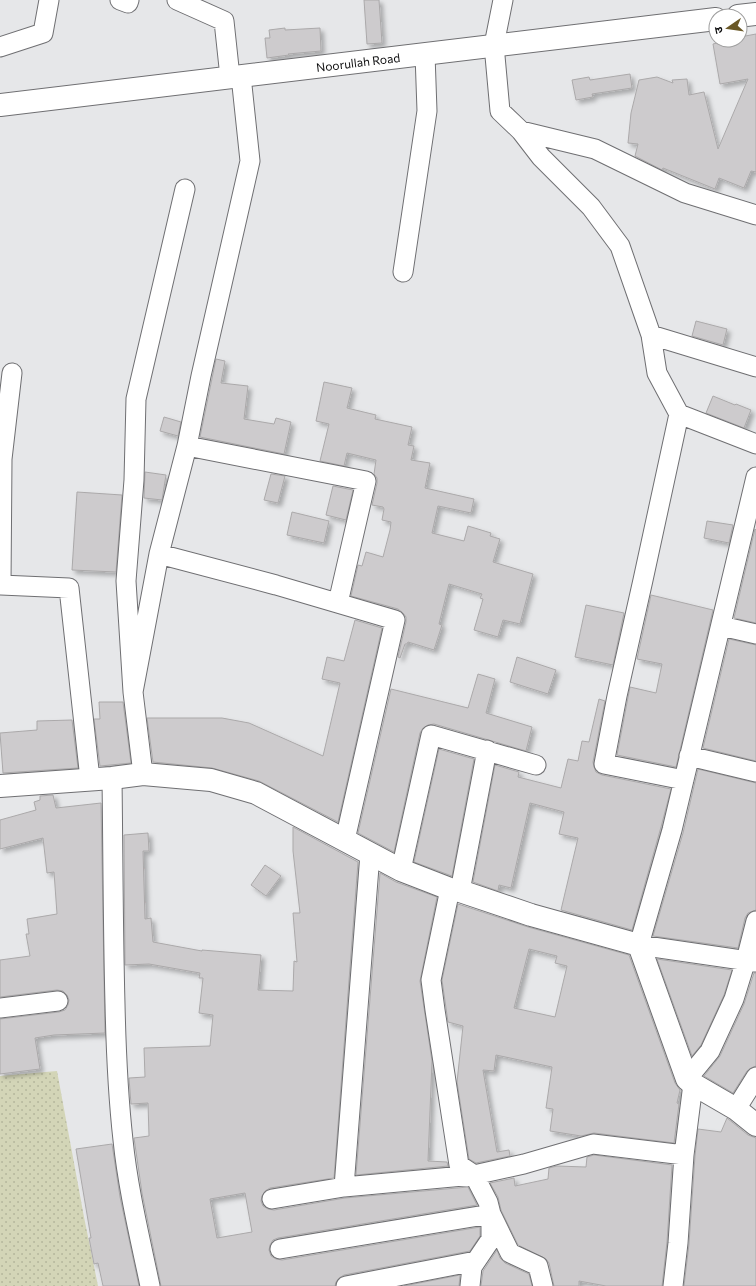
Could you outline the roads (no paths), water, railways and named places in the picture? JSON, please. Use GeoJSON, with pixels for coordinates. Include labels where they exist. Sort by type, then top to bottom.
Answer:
{"type":"FeatureCollection","features":[{"type":"Feature","properties":{"kind":"street"},"geometry":{"type":"LineString","coordinates":[[0,47],[43,33],[49,0]]}},
{"type":"Feature","properties":{"kind":"street"},"geometry":{"type":"LineString","coordinates":[[120,0],[128,3],[129,0]]}},
{"type":"Feature","properties":{"kind":"street"},"geometry":{"type":"LineString","coordinates":[[133,692],[159,554],[187,446],[202,368],[250,161],[236,77],[224,21],[177,0]]}},
{"type":"Feature","properties":{"kind":"street"},"geometry":{"type":"LineString","coordinates":[[503,0],[494,46],[500,111],[521,131],[540,157],[590,207],[620,246],[651,334],[657,374],[679,414],[756,444]]}},
{"type":"Feature","properties":{"kind":"street","name":"Noorullah Road"},"geometry":{"type":"LineString","coordinates":[[0,105],[708,20]]}},
{"type":"Feature","properties":{"kind":"street"},"geometry":{"type":"LineString","coordinates":[[403,272],[428,111],[425,54]]}},
{"type":"Feature","properties":{"kind":"street"},"geometry":{"type":"LineString","coordinates":[[521,131],[595,150],[685,193],[756,215]]}},
{"type":"Feature","properties":{"kind":"street"},"geometry":{"type":"LineString","coordinates":[[143,774],[133,692],[126,581],[134,480],[136,399],[185,189]]}},
{"type":"Feature","properties":{"kind":"street"},"geometry":{"type":"LineString","coordinates":[[651,334],[756,367]]}},
{"type":"Feature","properties":{"kind":"street"},"geometry":{"type":"LineString","coordinates":[[12,372],[2,459],[1,585],[69,588],[90,779]]}},
{"type":"Feature","properties":{"kind":"street"},"geometry":{"type":"LineString","coordinates":[[679,414],[644,580],[617,696],[604,764],[684,780]]}},
{"type":"Feature","properties":{"kind":"street"},"geometry":{"type":"LineString","coordinates":[[187,446],[366,481],[338,603]]}},
{"type":"Feature","properties":{"kind":"street"},"geometry":{"type":"LineString","coordinates":[[673,1286],[678,1243],[690,1082],[639,946],[672,830],[721,626],[752,507],[756,478]]}},
{"type":"Feature","properties":{"kind":"street"},"geometry":{"type":"LineString","coordinates":[[159,554],[276,585],[395,620],[345,840]]}},
{"type":"Feature","properties":{"kind":"street"},"geometry":{"type":"LineString","coordinates":[[721,626],[756,634]]}},
{"type":"Feature","properties":{"kind":"street"},"geometry":{"type":"LineString","coordinates":[[402,870],[431,735],[487,750],[536,766]]}},
{"type":"Feature","properties":{"kind":"street"},"geometry":{"type":"LineString","coordinates":[[487,750],[455,890],[431,980],[459,1165],[474,1175],[488,1202],[491,1214],[510,1253],[538,1266],[543,1286]]}},
{"type":"Feature","properties":{"kind":"street"},"geometry":{"type":"LineString","coordinates":[[689,756],[756,772]]}},
{"type":"Feature","properties":{"kind":"street"},"geometry":{"type":"LineString","coordinates":[[0,786],[112,778],[143,774],[211,780],[256,793],[402,870],[455,890],[531,915],[639,946],[751,961]]}},
{"type":"Feature","properties":{"kind":"street"},"geometry":{"type":"LineString","coordinates":[[112,778],[113,931],[119,1102],[130,1192],[150,1286]]}},
{"type":"Feature","properties":{"kind":"street"},"geometry":{"type":"LineString","coordinates":[[344,1188],[370,854]]}},
{"type":"Feature","properties":{"kind":"street"},"geometry":{"type":"LineString","coordinates":[[690,1082],[710,1051],[751,961],[756,921]]}},
{"type":"Feature","properties":{"kind":"street"},"geometry":{"type":"LineString","coordinates":[[0,1008],[58,1001]]}},
{"type":"Feature","properties":{"kind":"street"},"geometry":{"type":"LineString","coordinates":[[736,1109],[756,1077]]}},
{"type":"Feature","properties":{"kind":"street"},"geometry":{"type":"LineString","coordinates":[[690,1082],[736,1109],[756,1125]]}},
{"type":"Feature","properties":{"kind":"street"},"geometry":{"type":"LineString","coordinates":[[272,1199],[344,1188],[474,1175],[524,1164],[592,1144],[684,1155]]}},
{"type":"Feature","properties":{"kind":"street"},"geometry":{"type":"LineString","coordinates":[[280,1249],[491,1214]]}},
{"type":"Feature","properties":{"kind":"street"},"geometry":{"type":"LineString","coordinates":[[470,1286],[472,1267],[491,1239],[491,1214]]}},
{"type":"Feature","properties":{"kind":"street"},"geometry":{"type":"LineString","coordinates":[[346,1286],[476,1261]]}}]}
